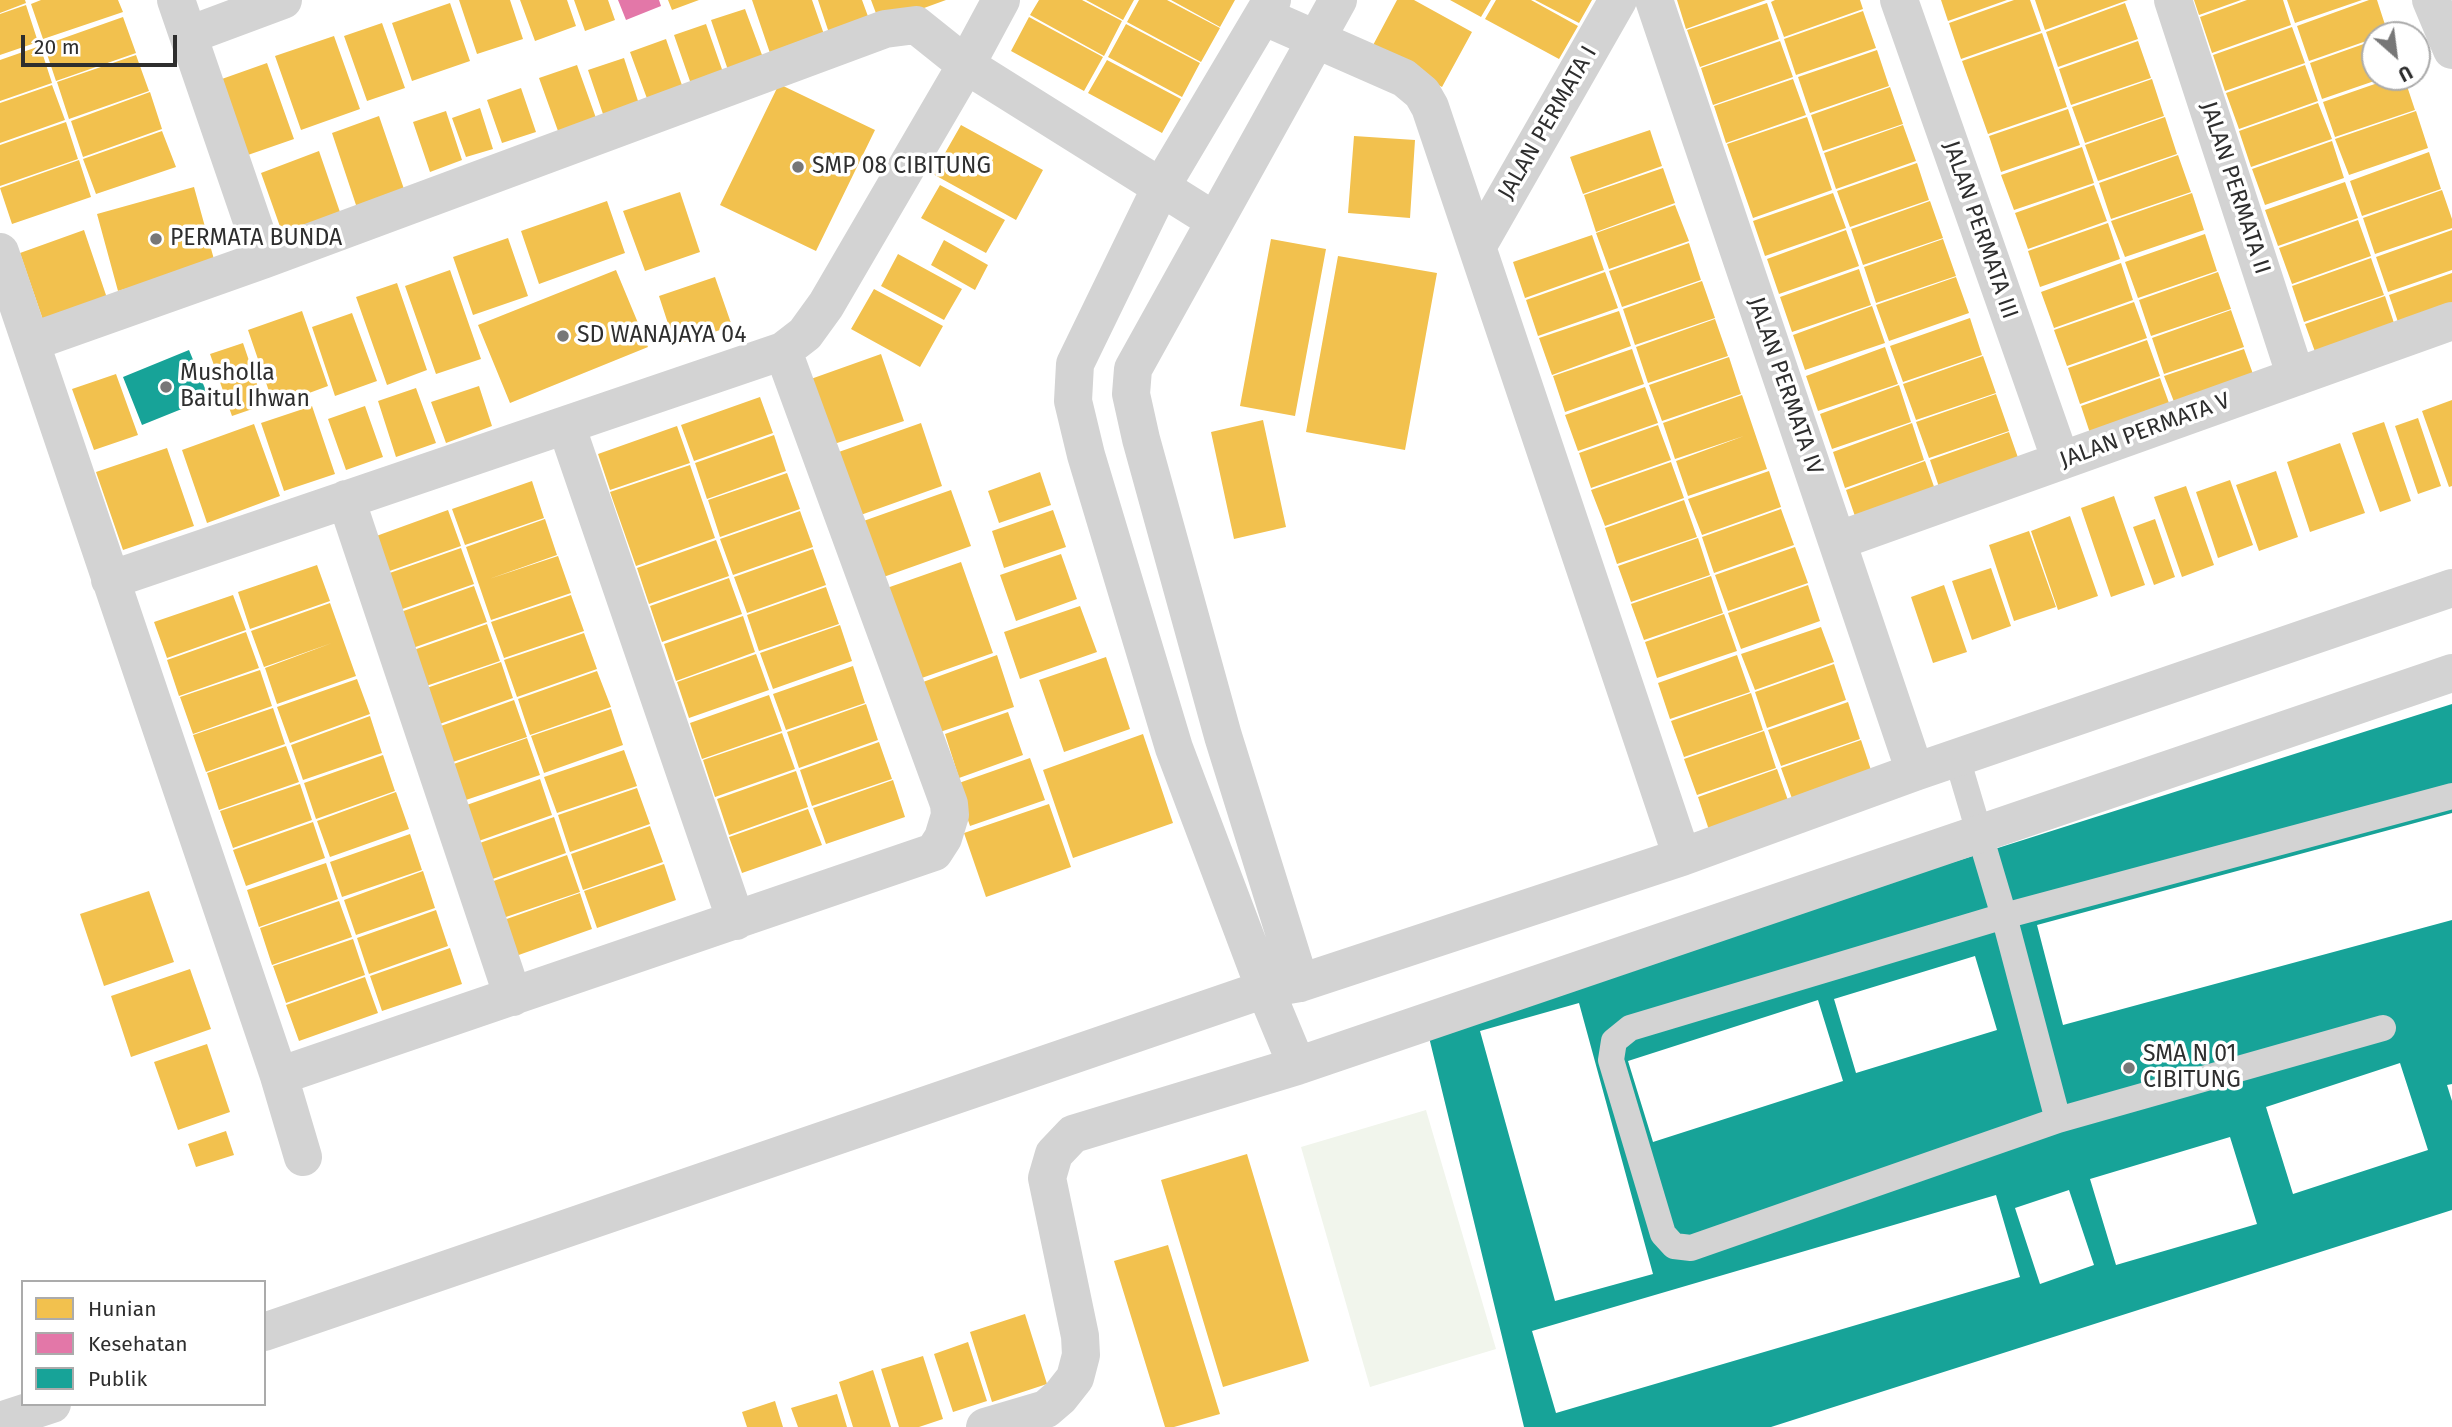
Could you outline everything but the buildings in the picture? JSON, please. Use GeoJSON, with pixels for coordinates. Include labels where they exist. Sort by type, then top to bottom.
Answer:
{"type":"FeatureCollection","features":[{"type":"Feature","properties":{"kind":"street"},"geometry":{"type":"LineString","coordinates":[[265,259],[182,17],[283,0]]}},
{"type":"Feature","properties":{"kind":"street"},"geometry":{"type":"LineString","coordinates":[[110,580],[783,351],[805,334],[826,305],[1001,0]]}},
{"type":"Feature","properties":{"kind":"street"},"geometry":{"type":"LineString","coordinates":[[1297,1066],[1283,986],[1223,736],[1131,394],[1133,369],[1338,0]]}},
{"type":"Feature","properties":{"kind":"street","name":"JALAN PERMATA I"},"geometry":{"type":"LineString","coordinates":[[1477,247],[1618,0]]}},
{"type":"Feature","properties":{"kind":"street","name":"JALAN PERMATA IV"},"geometry":{"type":"LineString","coordinates":[[1654,0],[1915,772]]}},
{"type":"Feature","properties":{"kind":"street","name":"JALAN PERMATA III"},"geometry":{"type":"LineString","coordinates":[[1899,0],[2061,461]]}},
{"type":"Feature","properties":{"kind":"street","name":"JALAN PERMATA II"},"geometry":{"type":"LineString","coordinates":[[2173,0],[2296,377]]}},
{"type":"Feature","properties":{"kind":"street"},"geometry":{"type":"LineString","coordinates":[[2431,0],[2452,50]]}},
{"type":"Feature","properties":{"kind":"street"},"geometry":{"type":"LineString","coordinates":[[1283,986],[1174,748],[1086,455],[1073,401],[1075,364],[1161,187],[1267,8],[1316,40],[1404,78],[1422,93],[1430,107],[1682,857]]}},
{"type":"Feature","properties":{"kind":"street"},"geometry":{"type":"LineString","coordinates":[[31,342],[265,259],[885,29],[916,25],[966,65],[1215,222]]}},
{"type":"Feature","properties":{"kind":"street"},"geometry":{"type":"LineString","coordinates":[[0,252],[279,1076],[303,1157]]}},
{"type":"Feature","properties":{"kind":"street","name":"JALAN PERMATA V"},"geometry":{"type":"LineString","coordinates":[[1837,541],[2452,321]]}},
{"type":"Feature","properties":{"kind":"street"},"geometry":{"type":"LineString","coordinates":[[279,1076],[934,852],[943,838],[950,815],[949,804],[783,351]]}},
{"type":"Feature","properties":{"kind":"street"},"geometry":{"type":"LineString","coordinates":[[566,425],[736,921]]}},
{"type":"Feature","properties":{"kind":"street"},"geometry":{"type":"LineString","coordinates":[[1086,455],[1141,439]]}},
{"type":"Feature","properties":{"kind":"street"},"geometry":{"type":"LineString","coordinates":[[346,499],[513,997]]}},
{"type":"Feature","properties":{"kind":"street"},"geometry":{"type":"LineString","coordinates":[[266,1331],[1283,986],[1682,857],[1915,772],[2452,588]]}},
{"type":"Feature","properties":{"kind":"street"},"geometry":{"type":"LineString","coordinates":[[1008,1423],[1046,1409],[1060,1397],[1075,1378],[1081,1355],[1080,1336],[1047,1178],[1054,1154],[1073,1134],[1297,1066],[2452,673]]}},
{"type":"Feature","properties":{"kind":"street"},"geometry":{"type":"LineString","coordinates":[[1174,748],[1223,736]]}},
{"type":"Feature","properties":{"kind":"street"},"geometry":{"type":"LineString","coordinates":[[0,1421],[46,1406]]}},
{"type":"Feature","properties":{"kind":"lane"},"geometry":{"type":"LineString","coordinates":[[1957,758],[1981,833],[2058,1120]]}},
{"type":"Feature","properties":{"kind":"lane"},"geometry":{"type":"LineString","coordinates":[[2383,1028],[2058,1120],[1691,1248],[1674,1246],[1662,1234],[1611,1059],[1614,1041],[1630,1028],[2004,916],[2452,796]]}},
{"type":"Feature","properties":{"kind":"shaded area"},"geometry":{"type":"Polygon","coordinates":[[[1426,1110],[1496,1349],[1370,1387],[1301,1147],[1426,1110]]]}},
{"type":"Feature","properties":{"kind":"place","name":"SMP 08 CIBITUNG"},"geometry":{"type":"Point","coordinates":[798,167]}},
{"type":"Feature","properties":{"kind":"place","name":"PERMATA BUNDA"},"geometry":{"type":"Point","coordinates":[156,239]}},
{"type":"Feature","properties":{"kind":"place","name":"SD WANAJAYA 04"},"geometry":{"type":"Point","coordinates":[563,336]}},
{"type":"Feature","properties":{"kind":"place","name":"Musholla Baitul Ihwan"},"geometry":{"type":"Point","coordinates":[166,387]}},
{"type":"Feature","properties":{"kind":"place","name":"SMA N 01 CIBITUNG"},"geometry":{"type":"Point","coordinates":[2129,1068]}}]}
